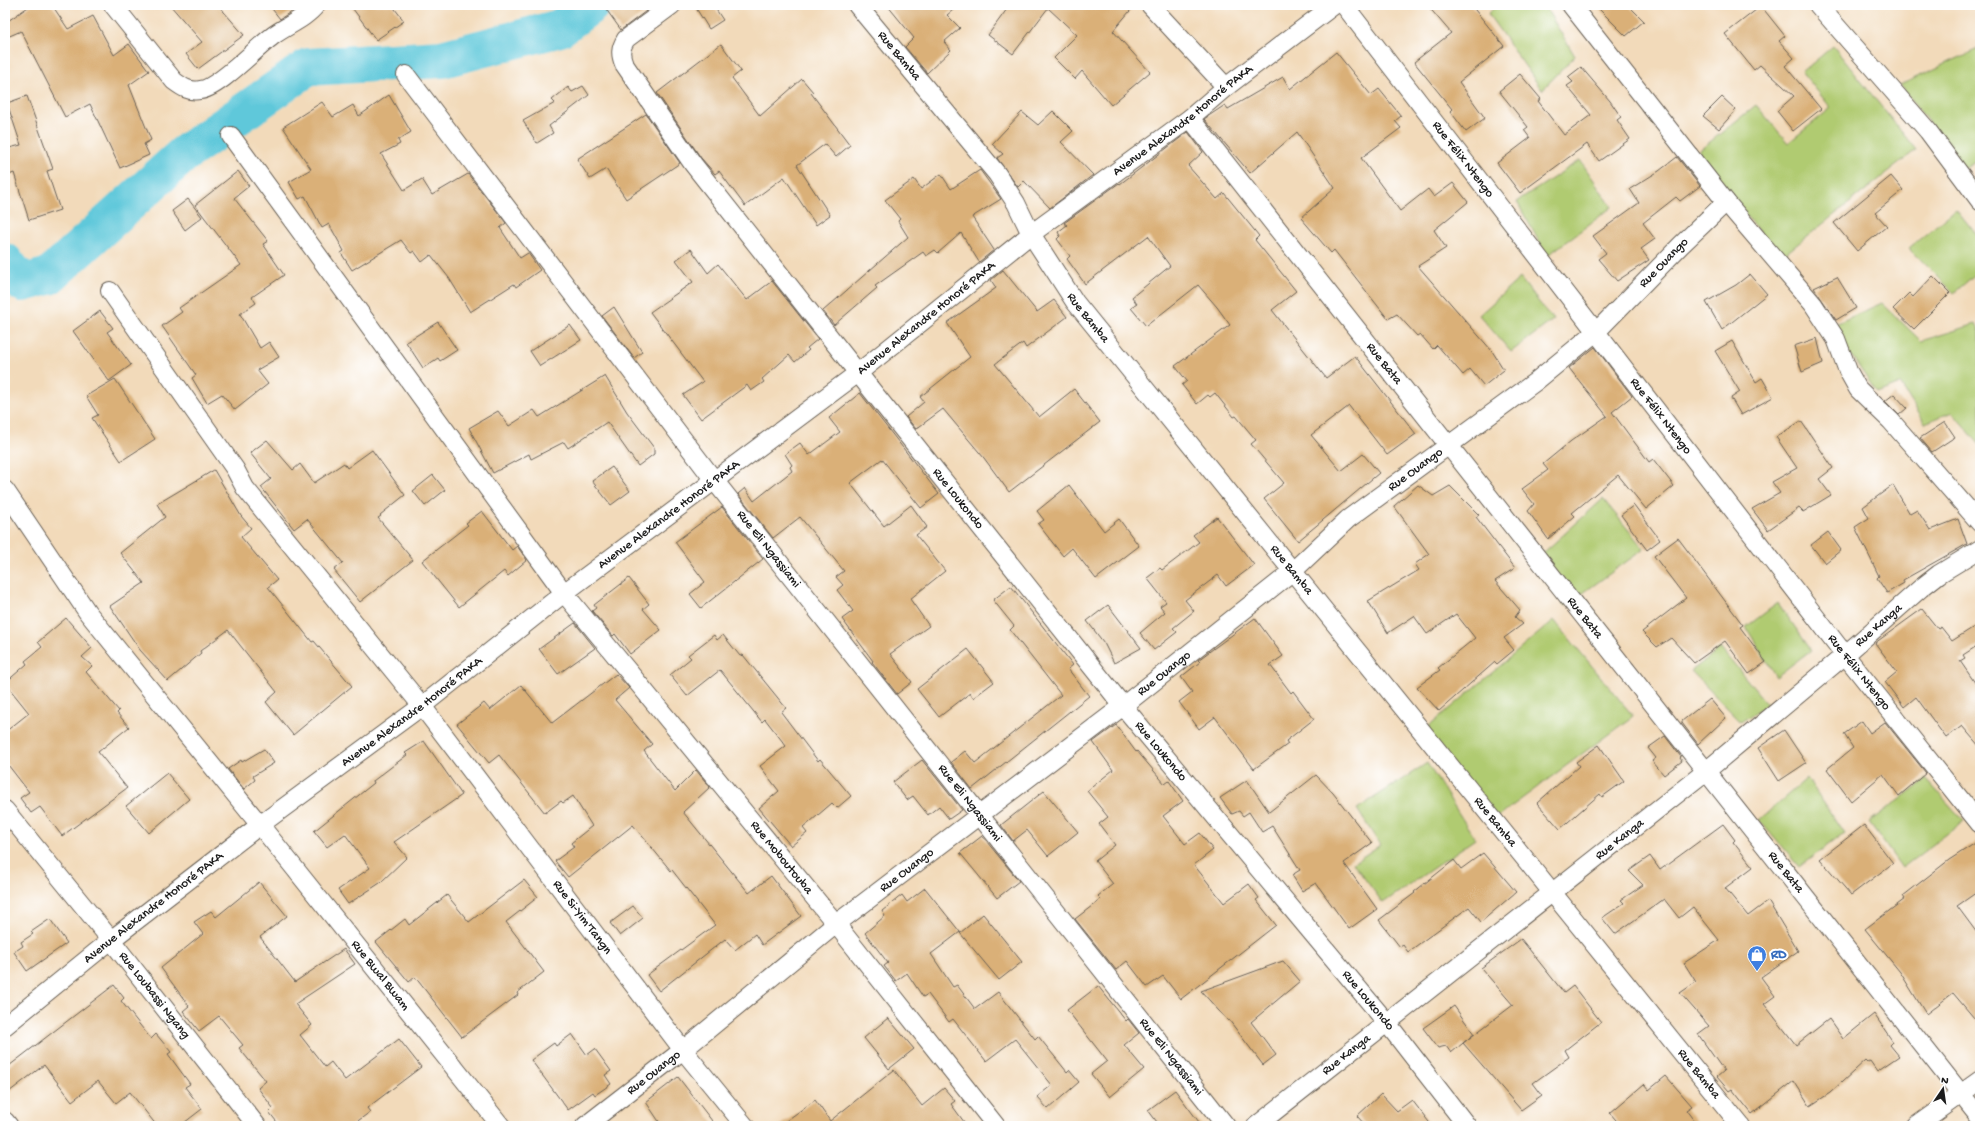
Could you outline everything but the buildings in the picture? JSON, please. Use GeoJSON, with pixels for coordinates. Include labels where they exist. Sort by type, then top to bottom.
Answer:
{"type":"FeatureCollection","features":[{"type":"Feature","properties":{"kind":"street"},"geometry":{"type":"LineString","coordinates":[[113,5],[174,82],[186,90],[201,90],[221,79],[272,36],[311,12],[316,5]]}},
{"type":"Feature","properties":{"kind":"street","name":"Rue Loukondo"},"geometry":{"type":"LineString","coordinates":[[672,5],[626,40],[621,46],[620,54],[624,64],[693,164],[1123,706],[1387,1023],[1467,1126]]}},
{"type":"Feature","properties":{"kind":"street","name":"Rue Bamba"},"geometry":{"type":"LineString","coordinates":[[857,5],[997,174],[1016,203],[1031,234],[1075,302],[1741,1126]]}},
{"type":"Feature","properties":{"kind":"street"},"geometry":{"type":"LineString","coordinates":[[1150,5],[1226,87]]}},
{"type":"Feature","properties":{"kind":"street","name":"Avenue Alexandre Honoré PAKA"},"geometry":{"type":"LineString","coordinates":[[5,1026],[111,940],[260,825],[422,706],[564,593],[858,373],[1031,234],[1190,118],[1226,87],[1334,5]]}},
{"type":"Feature","properties":{"kind":"street","name":"Rue Félix Ntengo"},"geometry":{"type":"LineString","coordinates":[[1344,5],[1597,331],[1845,655],[1980,824]]}},
{"type":"Feature","properties":{"kind":"street"},"geometry":{"type":"LineString","coordinates":[[1571,5],[1726,202],[1813,304],[1836,339],[1848,371],[1858,389],[1891,421],[1980,523]]}},
{"type":"Feature","properties":{"kind":"street"},"geometry":{"type":"LineString","coordinates":[[1818,5],[1928,131],[1980,201]]}},
{"type":"Feature","properties":{"kind":"street","name":"Rue Eli Ngassiami"},"geometry":{"type":"LineString","coordinates":[[406,75],[714,480],[1226,1126]]}},
{"type":"Feature","properties":{"kind":"street","name":"Rue Bata"},"geometry":{"type":"LineString","coordinates":[[1190,118],[1705,772],[1980,1118]]}},
{"type":"Feature","properties":{"kind":"street","name":"Rue Moboutouba"},"geometry":{"type":"LineString","coordinates":[[231,136],[564,593],[836,924],[996,1126]]}},
{"type":"Feature","properties":{"kind":"street","name":"Rue Ouango"},"geometry":{"type":"LineString","coordinates":[[585,1126],[683,1050],[836,924],[1123,706],[1293,571],[1348,518],[1449,447],[1536,382],[1597,331],[1676,250],[1726,202]]}},
{"type":"Feature","properties":{"kind":"street","name":"Rue Si-Yim'Tangn"},"geometry":{"type":"LineString","coordinates":[[110,291],[235,469],[245,488],[422,706],[683,1050],[745,1126]]}},
{"type":"Feature","properties":{"kind":"street","name":"Rue Bwal Bwam"},"geometry":{"type":"LineString","coordinates":[[5,490],[88,613],[501,1126]]}},
{"type":"Feature","properties":{"kind":"street","name":"Rue Kanga"},"geometry":{"type":"LineString","coordinates":[[1256,1126],[1552,891],[1705,772],[1845,655],[1921,588],[1939,574],[1980,549]]}},
{"type":"Feature","properties":{"kind":"street","name":"Rue Loubassi Ngang"},"geometry":{"type":"LineString","coordinates":[[5,810],[111,940],[257,1126]]}},
{"type":"Feature","properties":{"kind":"street"},"geometry":{"type":"LineString","coordinates":[[1916,1126],[1980,1080]]}},
{"type":"Feature","properties":{"kind":"street"},"geometry":{"type":"LineString","coordinates":[[5,1121],[9,1126]]}},
{"type":"Feature","properties":{"kind":"green space"},"geometry":{"type":"Polygon","coordinates":[[[1497,5],[1544,5],[1575,56],[1542,90],[1488,14],[1497,5]]]}},
{"type":"Feature","properties":{"kind":"green space"},"geometry":{"type":"Polygon","coordinates":[[[1833,46],[1916,150],[1780,258],[1696,153],[1756,105],[1788,143],[1831,108],[1802,72],[1833,46]]]}},
{"type":"Feature","properties":{"kind":"green space"},"geometry":{"type":"Polygon","coordinates":[[[1980,48],[1980,159],[1964,169],[1900,85],[1980,48]]]}},
{"type":"Feature","properties":{"kind":"green space"},"geometry":{"type":"Polygon","coordinates":[[[1580,160],[1612,207],[1547,256],[1517,202],[1580,160]]]}},
{"type":"Feature","properties":{"kind":"green space"},"geometry":{"type":"Polygon","coordinates":[[[1956,209],[1980,239],[1980,270],[1954,293],[1909,248],[1956,209]]]}},
{"type":"Feature","properties":{"kind":"green space"},"geometry":{"type":"Polygon","coordinates":[[[1520,278],[1553,320],[1511,352],[1479,315],[1520,278]]]}},
{"type":"Feature","properties":{"kind":"green space"},"geometry":{"type":"Polygon","coordinates":[[[1882,303],[1921,341],[1976,324],[1980,332],[1980,445],[1952,412],[1925,423],[1900,384],[1877,393],[1831,326],[1882,303]]]}},
{"type":"Feature","properties":{"kind":"green space"},"geometry":{"type":"Polygon","coordinates":[[[1603,499],[1644,549],[1565,606],[1532,563],[1603,499]]]}},
{"type":"Feature","properties":{"kind":"green space"},"geometry":{"type":"Polygon","coordinates":[[[1778,603],[1811,650],[1776,677],[1746,627],[1778,603]]]}},
{"type":"Feature","properties":{"kind":"green space"},"geometry":{"type":"Polygon","coordinates":[[[1554,620],[1633,716],[1492,821],[1419,735],[1554,620]]]}},
{"type":"Feature","properties":{"kind":"green space"},"geometry":{"type":"Polygon","coordinates":[[[1721,648],[1767,704],[1741,722],[1691,671],[1721,648]]]}},
{"type":"Feature","properties":{"kind":"green space"},"geometry":{"type":"Polygon","coordinates":[[[1427,763],[1475,839],[1383,903],[1353,863],[1380,845],[1357,809],[1427,763]]]}},
{"type":"Feature","properties":{"kind":"green space"},"geometry":{"type":"Polygon","coordinates":[[[1807,778],[1844,833],[1799,867],[1759,820],[1807,778]]]}},
{"type":"Feature","properties":{"kind":"green space"},"geometry":{"type":"Polygon","coordinates":[[[1926,779],[1964,821],[1902,868],[1869,822],[1926,779]]]}},
{"type":"Feature","properties":{"kind":"waterway"},"geometry":{"type":"LineString","coordinates":[[5,262],[23,283],[49,276],[184,154],[308,67],[442,59],[560,28],[591,5]]}},
{"type":"Feature","properties":{"kind":"place","name":"RD"},"geometry":{"type":"Point","coordinates":[1757,972]}}]}
